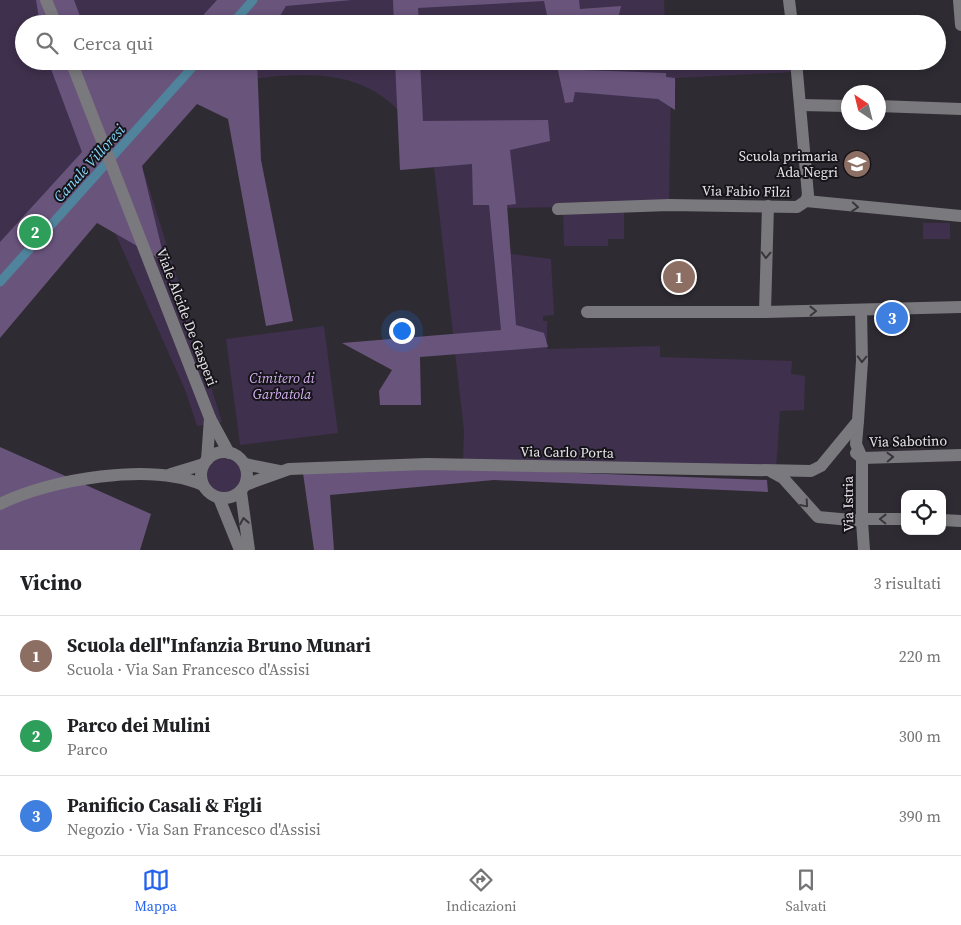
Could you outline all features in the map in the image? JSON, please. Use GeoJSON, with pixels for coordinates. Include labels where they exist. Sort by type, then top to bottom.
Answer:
{"type":"FeatureCollection","features":[{"type":"Feature","properties":{"kind":"street"},"geometry":{"type":"LineString","coordinates":[[46,0],[52,15]]}},
{"type":"Feature","properties":{"kind":"street"},"geometry":{"type":"LineString","coordinates":[[789,0],[791,15]]}},
{"type":"Feature","properties":{"kind":"street"},"geometry":{"type":"LineString","coordinates":[[959,0],[961,20]]}},
{"type":"Feature","properties":{"kind":"street","name":"Viale Alcide De Gasperi"},"geometry":{"type":"LineString","coordinates":[[74,70],[210,418],[205,462]]}},
{"type":"Feature","properties":{"kind":"street"},"geometry":{"type":"LineString","coordinates":[[797,70],[808,195],[806,201]]}},
{"type":"Feature","properties":{"kind":"street"},"geometry":{"type":"LineString","coordinates":[[801,105],[841,106]]}},
{"type":"Feature","properties":{"kind":"street"},"geometry":{"type":"LineString","coordinates":[[886,106],[961,109]]}},
{"type":"Feature","properties":{"kind":"street","name":"Via Fabio Filzi"},"geometry":{"type":"LineString","coordinates":[[558,209],[669,205],[797,207],[806,201],[961,216]]}},
{"type":"Feature","properties":{"kind":"street"},"geometry":{"type":"LineString","coordinates":[[765,312],[768,206]]}},
{"type":"Feature","properties":{"kind":"street"},"geometry":{"type":"LineString","coordinates":[[587,312],[765,312],[961,307]]}},
{"type":"Feature","properties":{"kind":"street"},"geometry":{"type":"LineString","coordinates":[[858,421],[862,361],[861,310]]}},
{"type":"Feature","properties":{"kind":"street"},"geometry":{"type":"LineString","coordinates":[[210,418],[229,452],[245,464],[247,471],[243,488],[249,550]]}},
{"type":"Feature","properties":{"kind":"street","name":"Via Carlo Porta"},"geometry":{"type":"LineString","coordinates":[[279,471],[347,466],[427,464],[801,472],[816,469],[858,421]]}},
{"type":"Feature","properties":{"kind":"street","name":"Via Sabotino"},"geometry":{"type":"LineString","coordinates":[[858,421],[856,444],[862,458],[961,455]]}},
{"type":"Feature","properties":{"kind":"street"},"geometry":{"type":"LineString","coordinates":[[841,441],[862,458]]}},
{"type":"Feature","properties":{"kind":"street"},"geometry":{"type":"LineString","coordinates":[[164,476],[205,462],[217,453],[229,452]]}},
{"type":"Feature","properties":{"kind":"street","name":"Via Istria"},"geometry":{"type":"LineString","coordinates":[[862,458],[864,550]]}},
{"type":"Feature","properties":{"kind":"street"},"geometry":{"type":"LineString","coordinates":[[205,462],[201,478],[203,485],[210,493],[219,498],[227,498],[243,488],[279,471]]}},
{"type":"Feature","properties":{"kind":"street"},"geometry":{"type":"LineString","coordinates":[[245,464],[279,471]]}},
{"type":"Feature","properties":{"kind":"street"},"geometry":{"type":"LineString","coordinates":[[770,471],[783,478],[818,518],[862,521],[866,519],[901,519]]}},
{"type":"Feature","properties":{"kind":"street"},"geometry":{"type":"LineString","coordinates":[[0,504],[63,482],[128,475],[186,478],[203,485]]}},
{"type":"Feature","properties":{"kind":"street"},"geometry":{"type":"LineString","coordinates":[[219,498],[240,550]]}},
{"type":"Feature","properties":{"kind":"street"},"geometry":{"type":"LineString","coordinates":[[946,520],[961,521]]}},
{"type":"Feature","properties":{"kind":"green space"},"geometry":{"type":"Polygon","coordinates":[[[0,0],[664,0],[665,15],[15,15],[15,70],[795,70],[795,72],[675,78],[676,87],[671,88],[669,205],[507,208],[516,321],[511,254],[551,259],[554,315],[543,316],[543,321],[547,321],[547,349],[660,346],[660,357],[792,361],[791,374],[805,376],[804,410],[780,411],[776,469],[463,460],[464,431],[434,167],[414,130],[393,105],[369,89],[343,79],[316,75],[287,76],[197,86],[138,153],[222,422],[197,426],[186,392],[100,199],[0,310],[0,0]]]}},
{"type":"Feature","properties":{"kind":"green space"},"geometry":{"type":"Polygon","coordinates":[[[624,210],[624,239],[608,239],[608,246],[564,246],[563,213],[624,210]]]}},
{"type":"Feature","properties":{"kind":"green space"},"geometry":{"type":"Polygon","coordinates":[[[923,223],[950,223],[950,239],[923,239],[923,223]]]}},
{"type":"Feature","properties":{"kind":"green space","name":"Cimitero di Garbatola"},"geometry":{"type":"Polygon","coordinates":[[[324,326],[338,433],[240,445],[226,339],[324,326]]]}},
{"type":"Feature","properties":{"kind":"green space"},"geometry":{"type":"Polygon","coordinates":[[[224,458],[231,459],[237,463],[241,469],[241,483],[237,489],[231,493],[224,494],[217,493],[211,489],[207,483],[206,476],[207,469],[211,463],[217,459],[224,458]]]}},
{"type":"Feature","properties":{"kind":"shaded area"},"geometry":{"type":"Polygon","coordinates":[[[36,0],[74,0],[80,15],[38,15],[36,0]]]}},
{"type":"Feature","properties":{"kind":"shaded area"},"geometry":{"type":"Polygon","coordinates":[[[217,0],[352,0],[286,6],[280,15],[203,15],[217,0]]]}},
{"type":"Feature","properties":{"kind":"shaded area"},"geometry":{"type":"Polygon","coordinates":[[[393,0],[579,0],[580,9],[621,6],[619,15],[547,15],[544,1],[418,8],[418,15],[394,15],[393,0]]]}},
{"type":"Feature","properties":{"kind":"shaded area"},"geometry":{"type":"Polygon","coordinates":[[[51,70],[257,70],[261,160],[293,321],[266,326],[228,119],[197,104],[142,166],[165,262],[97,223],[0,338],[0,242],[82,152],[51,70]]]}},
{"type":"Feature","properties":{"kind":"shaded area"},"geometry":{"type":"Polygon","coordinates":[[[395,70],[420,70],[423,121],[548,120],[550,141],[510,150],[516,204],[507,205],[516,325],[544,333],[548,347],[420,357],[421,405],[380,405],[379,391],[392,370],[342,343],[501,330],[489,205],[473,205],[472,164],[400,170],[395,70]]]}},
{"type":"Feature","properties":{"kind":"shaded area"},"geometry":{"type":"Polygon","coordinates":[[[558,70],[666,73],[666,77],[675,78],[675,110],[658,99],[575,92],[573,102],[565,103],[558,70]]]}},
{"type":"Feature","properties":{"kind":"shaded area"},"geometry":{"type":"Polygon","coordinates":[[[0,447],[151,514],[140,550],[0,550],[0,447]]]}},
{"type":"Feature","properties":{"kind":"shaded area"},"geometry":{"type":"Polygon","coordinates":[[[450,468],[767,480],[768,492],[494,480],[330,495],[334,550],[314,550],[303,473],[450,468]]]}},
{"type":"Feature","properties":{"kind":"waterway","name":"Canale Villoresi"},"geometry":{"type":"LineString","coordinates":[[240,15],[253,0]]}},
{"type":"Feature","properties":{"kind":"waterway","name":"Canale Villoresi"},"geometry":{"type":"LineString","coordinates":[[0,282],[190,70]]}},
{"type":"Feature","properties":{"kind":"place","name":"Scuola primaria Ada Negri"},"geometry":{"type":"Point","coordinates":[857,164]}},
{"type":"Feature","properties":{"kind":"place","name":"Parco dei Mulini"},"geometry":{"type":"Point","coordinates":[35,232]}},
{"type":"Feature","properties":{"kind":"place","name":"Scuola dell\"Infanzia Bruno Munari"},"geometry":{"type":"Point","coordinates":[679,277]}},
{"type":"Feature","properties":{"kind":"place","name":"Panificio Casali & Figli"},"geometry":{"type":"Point","coordinates":[892,318]}}]}
